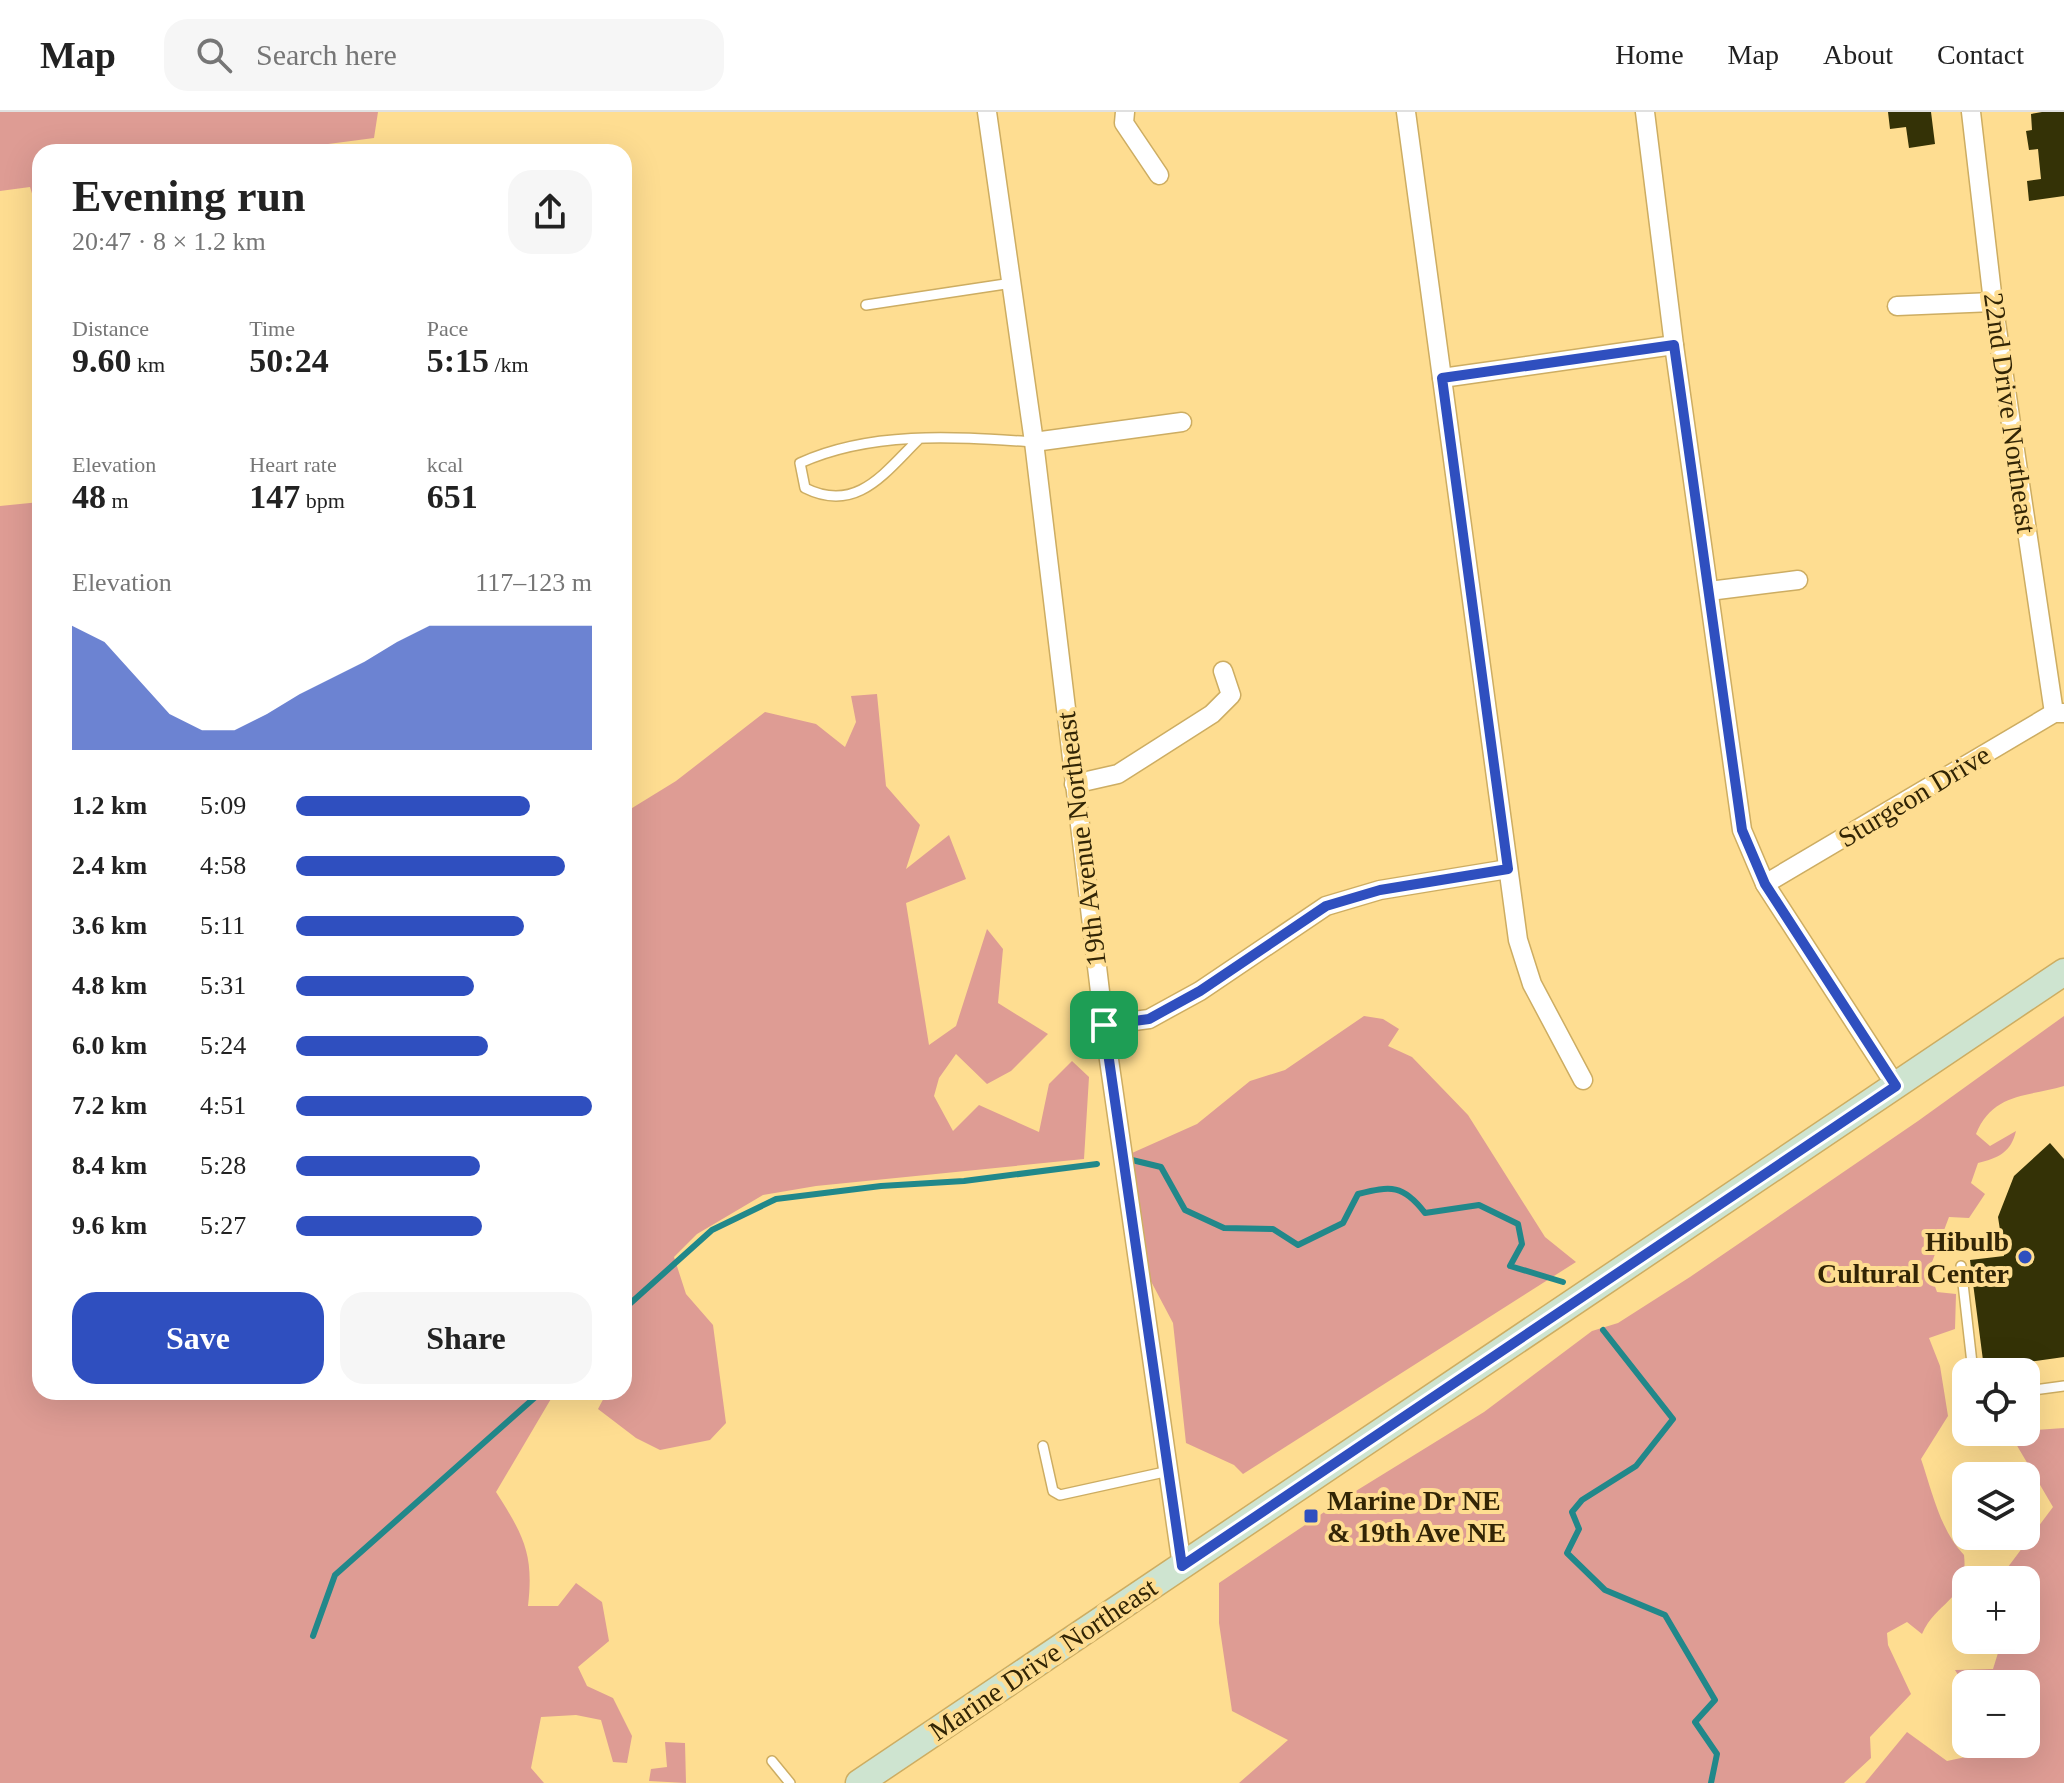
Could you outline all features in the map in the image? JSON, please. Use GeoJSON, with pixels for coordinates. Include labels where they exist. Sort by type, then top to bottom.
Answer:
{"type":"FeatureCollection","features":[{"type":"Feature","properties":{"kind":"main road","name":"Marine Drive Northeast"},"geometry":{"type":"LineString","coordinates":[[859,1783],[2064,972]]}},
{"type":"Feature","properties":{"kind":"street","name":"19th Avenue Northeast"},"geometry":{"type":"LineString","coordinates":[[987,112],[1034,442],[1104,1025],[1182,1566]]}},
{"type":"Feature","properties":{"kind":"street"},"geometry":{"type":"LineString","coordinates":[[1125,112],[1124,123],[1159,175]]}},
{"type":"Feature","properties":{"kind":"street"},"geometry":{"type":"LineString","coordinates":[[1406,112],[1518,940],[1532,984],[1583,1080]]}},
{"type":"Feature","properties":{"kind":"street"},"geometry":{"type":"LineString","coordinates":[[1645,112],[1674,345],[1742,830],[1765,884],[1896,1086]]}},
{"type":"Feature","properties":{"kind":"street","name":"22nd Drive Northeast"},"geometry":{"type":"LineString","coordinates":[[1971,112],[1993,302],[2059,713]]}},
{"type":"Feature","properties":{"kind":"street"},"geometry":{"type":"LineString","coordinates":[[1897,306],[1993,302]]}},
{"type":"Feature","properties":{"kind":"street"},"geometry":{"type":"LineString","coordinates":[[1442,378],[1674,345]]}},
{"type":"Feature","properties":{"kind":"street"},"geometry":{"type":"LineString","coordinates":[[1034,442],[1182,422]]}},
{"type":"Feature","properties":{"kind":"street"},"geometry":{"type":"LineString","coordinates":[[1709,591],[1798,580]]}},
{"type":"Feature","properties":{"kind":"street"},"geometry":{"type":"LineString","coordinates":[[1074,784],[1118,774],[1212,714],[1231,695],[1223,671]]}},
{"type":"Feature","properties":{"kind":"street","name":"Sturgeon Drive"},"geometry":{"type":"LineString","coordinates":[[1765,884],[2059,713]]}},
{"type":"Feature","properties":{"kind":"street"},"geometry":{"type":"LineString","coordinates":[[1104,1025],[1149,1019],[1200,991],[1326,906],[1380,890],[1508,869]]}},
{"type":"Feature","properties":{"kind":"lane"},"geometry":{"type":"LineString","coordinates":[[866,305],[1012,283]]}},
{"type":"Feature","properties":{"kind":"lane"},"geometry":{"type":"LineString","coordinates":[[919,439],[868,488],[821,497],[805,488],[800,463],[823,452],[919,439],[1034,442]]}},
{"type":"Feature","properties":{"kind":"lane"},"geometry":{"type":"LineString","coordinates":[[1961,1266],[1971,1358]]}},
{"type":"Feature","properties":{"kind":"lane"},"geometry":{"type":"LineString","coordinates":[[2040,1389],[2064,1386]]}},
{"type":"Feature","properties":{"kind":"lane"},"geometry":{"type":"LineString","coordinates":[[1043,1446],[1053,1491],[1060,1495],[1169,1471]]}},
{"type":"Feature","properties":{"kind":"lane"},"geometry":{"type":"LineString","coordinates":[[772,1761],[790,1783]]}},
{"type":"Feature","properties":{"kind":"shaded area"},"geometry":{"type":"Polygon","coordinates":[[[0,112],[378,112],[374,138],[328,144],[32,144],[32,193],[30,187],[0,191],[0,112]]]}},
{"type":"Feature","properties":{"kind":"shaded area"},"geometry":{"type":"Polygon","coordinates":[[[32,503],[32,1400],[550,1400],[496,1492],[525,1546],[529,1572],[528,1606],[558,1606],[576,1583],[602,1602],[609,1641],[578,1667],[587,1686],[613,1698],[632,1736],[627,1763],[613,1762],[601,1720],[576,1715],[541,1717],[531,1768],[544,1783],[0,1783],[0,506],[32,503]]]}},
{"type":"Feature","properties":{"kind":"shaded area"},"geometry":{"type":"Polygon","coordinates":[[[877,694],[886,786],[920,825],[906,869],[949,835],[966,879],[906,903],[929,1045],[956,1026],[987,929],[1003,949],[998,1003],[1048,1034],[1011,1071],[987,1084],[956,1054],[939,1078],[934,1096],[953,1131],[979,1105],[1039,1132],[1049,1084],[1072,1061],[1089,1077],[1084,1159],[816,1186],[763,1195],[697,1234],[674,1257],[686,1294],[713,1325],[726,1423],[710,1440],[660,1450],[636,1438],[598,1409],[603,1400],[632,1400],[632,808],[676,781],[765,712],[816,724],[845,747],[856,722],[851,696],[877,694]]]}},
{"type":"Feature","properties":{"kind":"shaded area"},"geometry":{"type":"Polygon","coordinates":[[[1364,1016],[1383,1019],[1399,1029],[1388,1046],[1412,1057],[1468,1115],[1545,1237],[1576,1262],[1243,1474],[1234,1465],[1186,1443],[1173,1323],[1145,1270],[1132,1153],[1197,1124],[1250,1081],[1285,1070],[1364,1016]]]}},
{"type":"Feature","properties":{"kind":"shaded area"},"geometry":{"type":"Polygon","coordinates":[[[2064,1016],[2064,1086],[2013,1098],[1992,1110],[1983,1120],[1976,1134],[1990,1146],[2016,1131],[2014,1138],[2003,1153],[1978,1163],[1971,1183],[1985,1194],[1969,1218],[1949,1217],[1929,1270],[1937,1292],[1956,1294],[1955,1329],[1929,1338],[1940,1366],[1948,1416],[1921,1459],[1933,1497],[1952,1539],[1952,1550],[1960,1550],[1964,1555],[1964,1566],[1952,1566],[1952,1598],[1936,1613],[1922,1634],[1907,1622],[1887,1633],[1888,1645],[1911,1694],[1870,1737],[1871,1758],[1844,1783],[1239,1783],[1288,1740],[1232,1711],[1219,1623],[1219,1583],[1351,1494],[1484,1412],[1592,1331],[1618,1323],[1690,1277],[1918,1121],[2064,1016]]]}},
{"type":"Feature","properties":{"kind":"shaded area"},"geometry":{"type":"Polygon","coordinates":[[[2064,1428],[2064,1783],[1865,1783],[1907,1732],[1947,1761],[1961,1758],[2040,1758],[2040,1670],[1955,1670],[1993,1669],[1998,1654],[2040,1654],[2040,1566],[2009,1566],[2021,1550],[2040,1550],[2040,1524],[2053,1507],[2040,1485],[2040,1462],[2027,1462],[2017,1446],[2040,1446],[2040,1430],[2064,1428]]]}},
{"type":"Feature","properties":{"kind":"shaded area"},"geometry":{"type":"Polygon","coordinates":[[[665,1742],[685,1743],[686,1783],[649,1781],[651,1769],[667,1767],[665,1742]]]}},
{"type":"Feature","properties":{"kind":"building"},"geometry":{"type":"Polygon","coordinates":[[[1888,112],[1931,112],[1935,144],[1909,148],[1906,127],[1890,129],[1888,112]]]}},
{"type":"Feature","properties":{"kind":"building"},"geometry":{"type":"Polygon","coordinates":[[[2064,112],[2064,196],[2029,201],[2027,181],[2041,179],[2038,149],[2029,150],[2026,131],[2032,130],[2031,114],[2064,112]]]}},
{"type":"Feature","properties":{"kind":"building","name":"Hibulb Cultural Center"},"geometry":{"type":"Polygon","coordinates":[[[2050,1143],[2064,1159],[2064,1357],[2040,1360],[1983,1358],[1970,1260],[2004,1256],[1998,1217],[2014,1176],[2050,1143]]]}},
{"type":"Feature","properties":{"kind":"waterway"},"geometry":{"type":"LineString","coordinates":[[1132,1160],[1161,1167],[1185,1210],[1224,1228],[1273,1229],[1298,1245],[1343,1223],[1358,1194],[1369,1191],[1388,1189],[1403,1192],[1425,1213],[1479,1205],[1518,1224],[1522,1244],[1510,1266],[1563,1282]]}},
{"type":"Feature","properties":{"kind":"waterway"},"geometry":{"type":"LineString","coordinates":[[632,1302],[712,1230],[776,1199],[881,1186],[964,1181],[1097,1164]]}},
{"type":"Feature","properties":{"kind":"waterway"},"geometry":{"type":"LineString","coordinates":[[1603,1330],[1673,1419],[1636,1466],[1582,1500],[1572,1512],[1579,1529],[1567,1553],[1605,1590],[1665,1615],[1715,1700],[1695,1722],[1717,1754],[1711,1783]]}},
{"type":"Feature","properties":{"kind":"waterway"},"geometry":{"type":"LineString","coordinates":[[313,1636],[335,1575],[532,1400]]}},
{"type":"Feature","properties":{"kind":"place","name":"Hibulb Cultural Center"},"geometry":{"type":"Point","coordinates":[2025,1257]}},
{"type":"Feature","properties":{"kind":"place","name":"Marine Dr NE & 19th Ave NE"},"geometry":{"type":"Point","coordinates":[1311,1516]}},
{"type":"Feature","properties":{"kind":"route"},"geometry":{"type":"LineString","coordinates":[[1674,345],[1742,830],[1765,884],[1896,1086],[1182,1566],[1104,1025],[1149,1019],[1200,991],[1326,906],[1380,890],[1508,869],[1442,378],[1674,345]]}}]}
